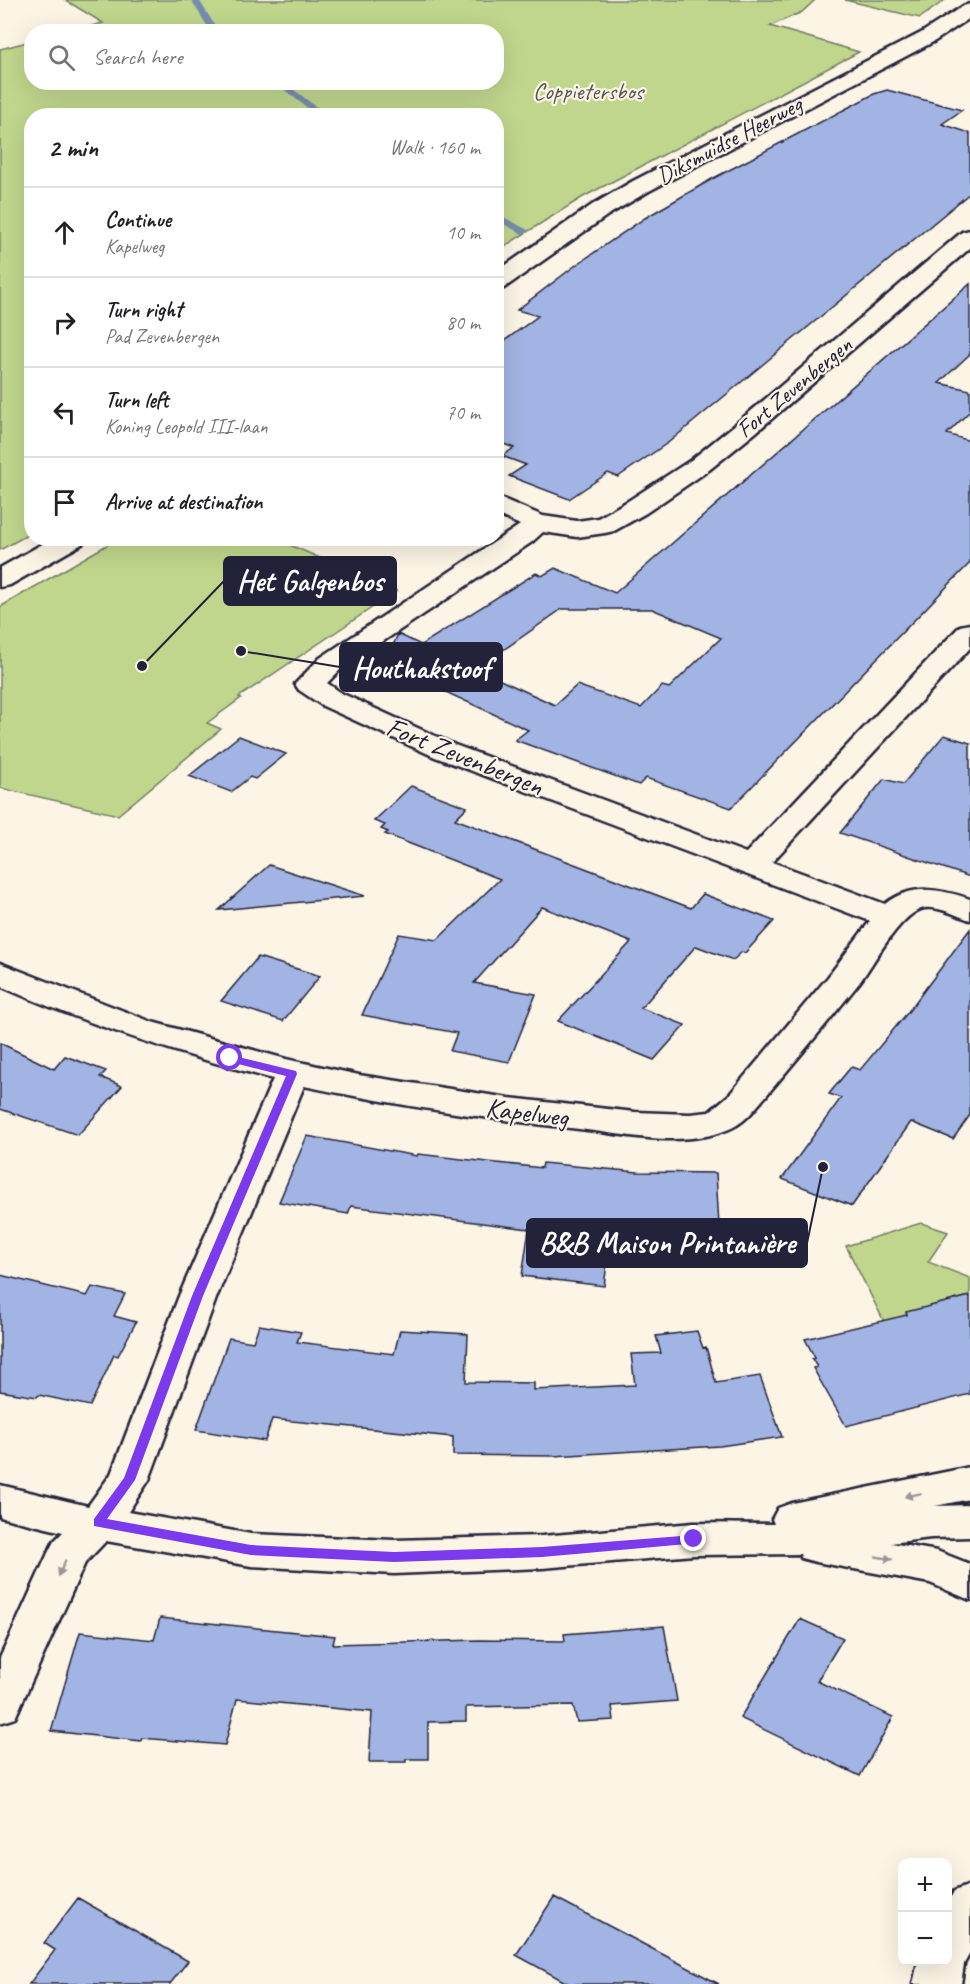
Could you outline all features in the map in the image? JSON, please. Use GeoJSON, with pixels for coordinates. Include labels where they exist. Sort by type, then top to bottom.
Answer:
{"type":"FeatureCollection","features":[{"type":"Feature","properties":{"kind":"street","name":"Diksmuidse Heerweg"},"geometry":{"type":"LineString","coordinates":[[504,277],[600,210],[928,37],[970,10]]}},
{"type":"Feature","properties":{"kind":"street","name":"Fort Zevenbergen"},"geometry":{"type":"LineString","coordinates":[[504,508],[537,523],[577,529],[605,525],[637,507],[700,465],[746,428],[970,237]]}},
{"type":"Feature","properties":{"kind":"street","name":"Fort Zevenbergen"},"geometry":{"type":"LineString","coordinates":[[537,523],[523,536],[330,664],[309,684],[333,700],[445,751],[889,917]]}},
{"type":"Feature","properties":{"kind":"street"},"geometry":{"type":"LineString","coordinates":[[0,579],[60,546]]}},
{"type":"Feature","properties":{"kind":"street"},"geometry":{"type":"LineString","coordinates":[[753,866],[970,632]]}},
{"type":"Feature","properties":{"kind":"street","name":"Kapelweg"},"geometry":{"type":"LineString","coordinates":[[0,973],[104,1018],[230,1058],[292,1074],[497,1109],[660,1126],[698,1125],[723,1120],[746,1097],[861,958],[889,917],[913,899],[932,900],[959,907]]}},
{"type":"Feature","properties":{"kind":"street"},"geometry":{"type":"LineString","coordinates":[[0,1705],[69,1553],[98,1523],[129,1480],[198,1296],[292,1074]]}},
{"type":"Feature","properties":{"kind":"street"},"geometry":{"type":"LineString","coordinates":[[694,1539],[970,1483]]}},
{"type":"Feature","properties":{"kind":"street"},"geometry":{"type":"LineString","coordinates":[[0,1501],[98,1523],[251,1550],[394,1557],[542,1552],[694,1539],[785,1540],[931,1522],[970,1521]]}},
{"type":"Feature","properties":{"kind":"street"},"geometry":{"type":"LineString","coordinates":[[785,1540],[937,1568],[970,1583]]}},
{"type":"Feature","properties":{"kind":"street"},"geometry":{"type":"LineString","coordinates":[[952,1941],[970,1906]]}},
{"type":"Feature","properties":{"kind":"street"},"geometry":{"type":"LineString","coordinates":[[937,1984],[940,1966]]}},
{"type":"Feature","properties":{"kind":"green space","name":"Coppietersbos"},"geometry":{"type":"Polygon","coordinates":[[[65,0],[815,0],[802,12],[770,26],[859,52],[583,197],[504,247],[504,108],[24,108],[24,537],[0,550],[0,49],[24,43],[24,90],[504,90],[504,24],[99,24],[103,23],[65,0]]]}},
{"type":"Feature","properties":{"kind":"green space"},"geometry":{"type":"Polygon","coordinates":[[[845,0],[945,0],[920,18],[845,0]]]}},
{"type":"Feature","properties":{"kind":"green space"},"geometry":{"type":"Polygon","coordinates":[[[105,546],[292,546],[397,591],[239,697],[241,698],[207,723],[221,729],[118,815],[0,788],[0,607],[105,546]]]}},
{"type":"Feature","properties":{"kind":"green space"},"geometry":{"type":"Polygon","coordinates":[[[921,1223],[948,1232],[928,1262],[970,1278],[970,1296],[906,1313],[954,1393],[923,1399],[846,1246],[921,1223]]]}},
{"type":"Feature","properties":{"kind":"building"},"geometry":{"type":"Polygon","coordinates":[[[887,90],[962,110],[942,124],[970,133],[970,193],[669,442],[618,477],[608,473],[569,499],[509,476],[526,465],[504,457],[514,448],[504,444],[504,341],[538,316],[517,310],[576,265],[645,218],[712,179],[874,94],[887,90]]]}},
{"type":"Feature","properties":{"kind":"building"},"geometry":{"type":"Polygon","coordinates":[[[970,284],[970,354],[939,383],[970,390],[970,411],[947,434],[970,441],[970,563],[731,808],[646,778],[639,785],[515,740],[528,730],[385,664],[398,634],[421,645],[536,573],[542,576],[555,568],[615,593],[970,284]],[[562,609],[476,669],[555,705],[577,685],[641,708],[662,686],[669,688],[721,638],[652,609],[562,609]]]}},
{"type":"Feature","properties":{"kind":"building"},"geometry":{"type":"Polygon","coordinates":[[[944,735],[970,743],[970,877],[840,833],[884,779],[903,784],[944,735]]]}},
{"type":"Feature","properties":{"kind":"building"},"geometry":{"type":"Polygon","coordinates":[[[239,736],[286,754],[255,779],[250,777],[231,792],[189,776],[239,736]]]}},
{"type":"Feature","properties":{"kind":"building"},"geometry":{"type":"Polygon","coordinates":[[[411,786],[467,807],[455,819],[691,908],[703,894],[774,921],[745,953],[742,952],[733,960],[696,946],[641,1008],[685,1025],[654,1060],[558,1021],[631,942],[542,907],[474,983],[536,994],[509,1062],[450,1051],[457,1033],[362,1015],[399,934],[437,940],[500,879],[385,834],[388,832],[381,829],[385,825],[374,821],[411,786]]]}},
{"type":"Feature","properties":{"kind":"building"},"geometry":{"type":"Polygon","coordinates":[[[269,865],[365,896],[219,910],[269,865]]]}},
{"type":"Feature","properties":{"kind":"building"},"geometry":{"type":"Polygon","coordinates":[[[970,929],[970,1115],[953,1139],[911,1122],[852,1206],[782,1179],[841,1098],[829,1094],[851,1067],[860,1070],[908,1012],[970,929]]]}},
{"type":"Feature","properties":{"kind":"building"},"geometry":{"type":"Polygon","coordinates":[[[258,957],[320,976],[283,1021],[221,1001],[258,957]]]}},
{"type":"Feature","properties":{"kind":"building"},"geometry":{"type":"Polygon","coordinates":[[[0,1043],[54,1069],[65,1056],[106,1071],[100,1077],[122,1086],[78,1135],[0,1109],[0,1043]]]}},
{"type":"Feature","properties":{"kind":"building"},"geometry":{"type":"Polygon","coordinates":[[[307,1136],[417,1156],[418,1154],[542,1168],[543,1163],[638,1172],[716,1173],[720,1243],[610,1241],[604,1286],[522,1276],[529,1229],[351,1206],[348,1214],[279,1202],[307,1136]]]}},
{"type":"Feature","properties":{"kind":"building"},"geometry":{"type":"Polygon","coordinates":[[[0,1275],[87,1296],[92,1287],[125,1294],[114,1316],[136,1322],[118,1356],[114,1355],[90,1406],[39,1395],[37,1397],[0,1391],[0,1275]]]}},
{"type":"Feature","properties":{"kind":"building"},"geometry":{"type":"Polygon","coordinates":[[[970,1296],[970,1394],[846,1426],[813,1368],[817,1367],[812,1359],[815,1358],[805,1339],[907,1315],[906,1312],[970,1296]]]}},
{"type":"Feature","properties":{"kind":"building"},"geometry":{"type":"Polygon","coordinates":[[[259,1325],[301,1332],[297,1342],[394,1354],[400,1330],[468,1334],[466,1382],[534,1383],[534,1390],[635,1385],[631,1354],[661,1353],[656,1336],[697,1331],[703,1348],[706,1347],[716,1383],[760,1376],[782,1437],[720,1446],[553,1456],[453,1455],[453,1437],[272,1419],[265,1441],[196,1430],[229,1338],[253,1342],[259,1325]]]}},
{"type":"Feature","properties":{"kind":"building"},"geometry":{"type":"Polygon","coordinates":[[[160,1618],[335,1636],[333,1644],[479,1640],[565,1641],[564,1634],[664,1626],[677,1701],[612,1706],[614,1720],[577,1722],[573,1705],[466,1707],[466,1721],[428,1722],[428,1759],[406,1759],[406,1762],[369,1762],[372,1712],[237,1699],[225,1745],[142,1738],[141,1741],[51,1731],[80,1632],[154,1640],[160,1618]]]}},
{"type":"Feature","properties":{"kind":"building"},"geometry":{"type":"Polygon","coordinates":[[[800,1619],[843,1638],[817,1681],[893,1717],[860,1776],[740,1718],[800,1619]]]}},
{"type":"Feature","properties":{"kind":"building"},"geometry":{"type":"Polygon","coordinates":[[[554,1897],[719,1984],[569,1984],[516,1955],[554,1897]]]}},
{"type":"Feature","properties":{"kind":"building"},"geometry":{"type":"Polygon","coordinates":[[[78,1898],[188,1961],[170,1984],[29,1984],[55,1950],[44,1943],[78,1898]]]}},
{"type":"Feature","properties":{"kind":"waterway"},"geometry":{"type":"LineString","coordinates":[[195,0],[210,24]]}},
{"type":"Feature","properties":{"kind":"waterway"},"geometry":{"type":"LineString","coordinates":[[289,90],[313,108]]}},
{"type":"Feature","properties":{"kind":"waterway"},"geometry":{"type":"LineString","coordinates":[[504,220],[525,232]]}},
{"type":"Feature","properties":{"kind":"place","name":"Houthakstoof"},"geometry":{"type":"Point","coordinates":[241,651]}},
{"type":"Feature","properties":{"kind":"place","name":"Het Galgenbos"},"geometry":{"type":"Point","coordinates":[142,666]}},
{"type":"Feature","properties":{"kind":"place","name":"B&B Maison Printanière"},"geometry":{"type":"Point","coordinates":[823,1167]}},
{"type":"Feature","properties":{"kind":"route"},"geometry":{"type":"LineString","coordinates":[[230,1058],[292,1074],[198,1296],[129,1480],[98,1523],[251,1550],[394,1557],[542,1552],[694,1539]]}}]}
